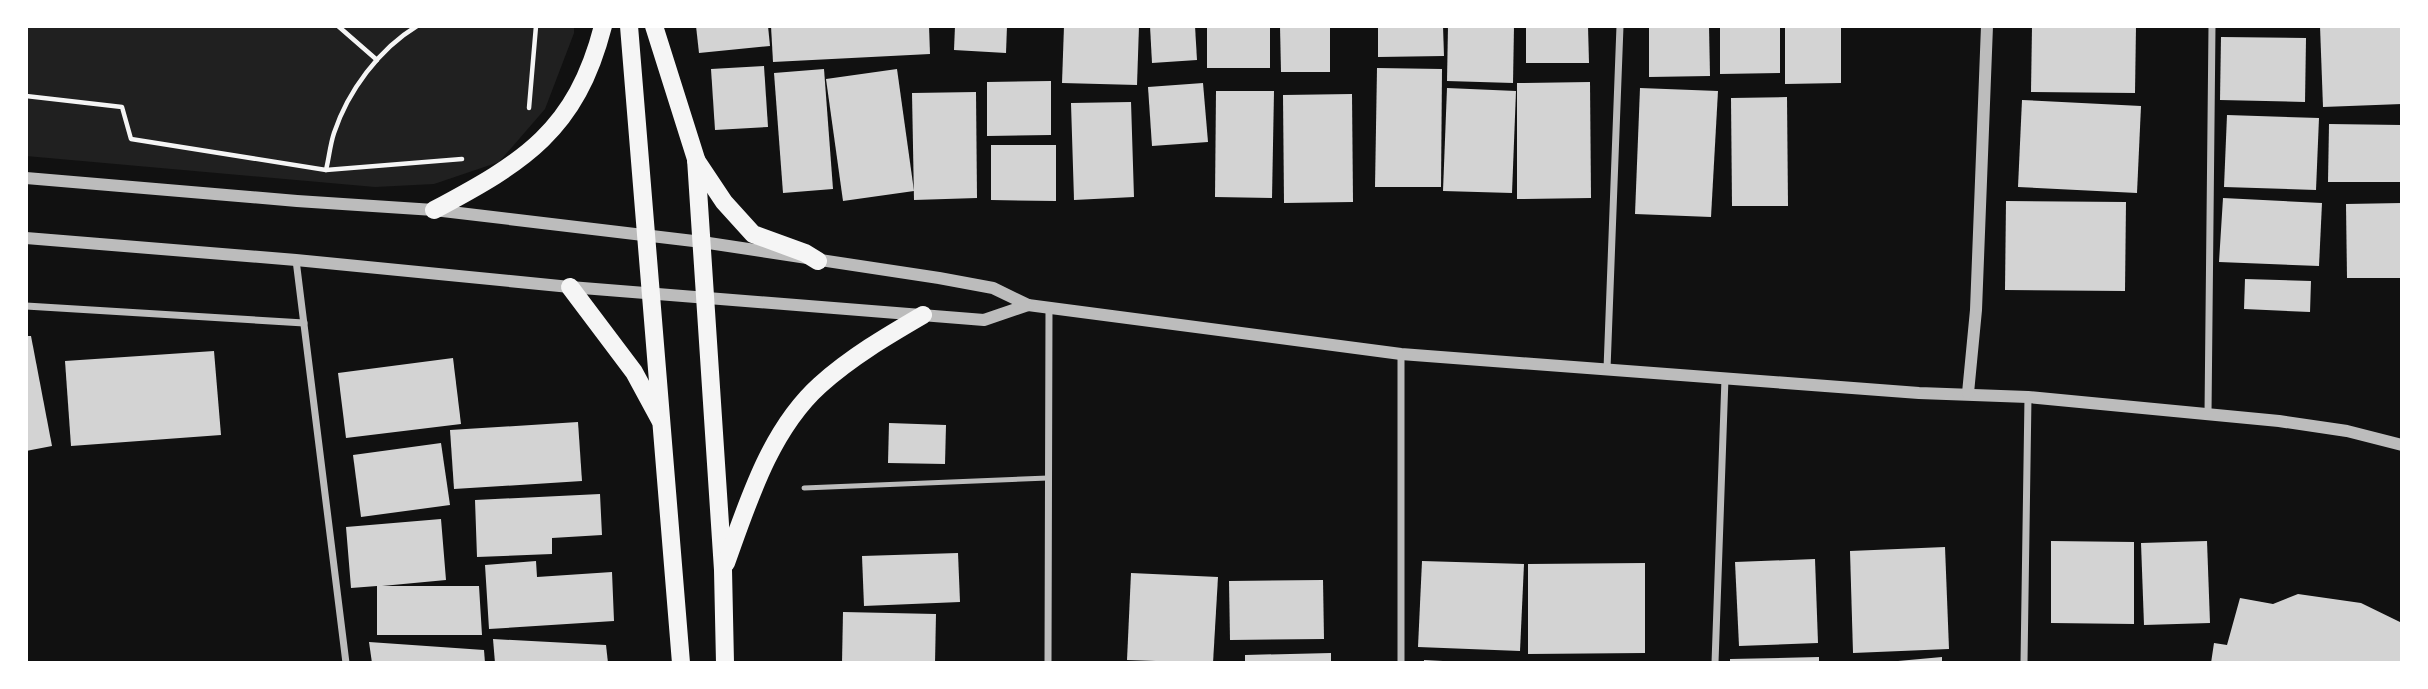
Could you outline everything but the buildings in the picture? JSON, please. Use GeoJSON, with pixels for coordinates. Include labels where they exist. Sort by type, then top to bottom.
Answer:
{"type":"FeatureCollection","features":[{"type":"Feature","properties":{"kind":"main road"},"geometry":{"type":"LineString","coordinates":[[434,210],[489,181],[531,152],[565,116],[585,76],[603,26]]}},
{"type":"Feature","properties":{"kind":"main road"},"geometry":{"type":"LineString","coordinates":[[629,26],[664,428],[681,663]]}},
{"type":"Feature","properties":{"kind":"main road"},"geometry":{"type":"LineString","coordinates":[[654,26],[696,159],[723,570],[725,663]]}},
{"type":"Feature","properties":{"kind":"main road"},"geometry":{"type":"LineString","coordinates":[[696,159],[724,202],[753,234],[805,253],[818,261]]}},
{"type":"Feature","properties":{"kind":"main road"},"geometry":{"type":"LineString","coordinates":[[570,287],[634,372],[664,428]]}},
{"type":"Feature","properties":{"kind":"main road"},"geometry":{"type":"LineString","coordinates":[[723,570],[764,466],[792,415],[819,386],[849,361],[923,315]]}},
{"type":"Feature","properties":{"kind":"street"},"geometry":{"type":"LineString","coordinates":[[1607,369],[1620,26]]}},
{"type":"Feature","properties":{"kind":"street"},"geometry":{"type":"LineString","coordinates":[[1968,393],[1976,310],[1987,26]]}},
{"type":"Feature","properties":{"kind":"street"},"geometry":{"type":"LineString","coordinates":[[2208,414],[2212,26]]}},
{"type":"Feature","properties":{"kind":"street"},"geometry":{"type":"LineString","coordinates":[[26,178],[434,210],[702,242],[993,288],[1028,304],[1401,354],[1919,393],[2028,397],[2334,429],[2402,444]]}},
{"type":"Feature","properties":{"kind":"street"},"geometry":{"type":"LineString","coordinates":[[26,238],[296,260],[570,287],[984,320],[1028,304]]}},
{"type":"Feature","properties":{"kind":"street"},"geometry":{"type":"LineString","coordinates":[[296,260],[346,663]]}},
{"type":"Feature","properties":{"kind":"street"},"geometry":{"type":"LineString","coordinates":[[26,306],[304,323]]}},
{"type":"Feature","properties":{"kind":"street"},"geometry":{"type":"LineString","coordinates":[[1048,663],[1049,306]]}},
{"type":"Feature","properties":{"kind":"street"},"geometry":{"type":"LineString","coordinates":[[1401,354],[1401,663]]}},
{"type":"Feature","properties":{"kind":"street"},"geometry":{"type":"LineString","coordinates":[[1715,663],[1725,377]]}},
{"type":"Feature","properties":{"kind":"street"},"geometry":{"type":"LineString","coordinates":[[2024,663],[2028,397]]}},
{"type":"Feature","properties":{"kind":"lane"},"geometry":{"type":"LineString","coordinates":[[804,488],[1048,478]]}},
{"type":"Feature","properties":{"kind":"path"},"geometry":{"type":"LineString","coordinates":[[338,26],[377,60]]}},
{"type":"Feature","properties":{"kind":"path"},"geometry":{"type":"LineString","coordinates":[[326,170],[334,132],[353,93],[377,60],[417,26]]}},
{"type":"Feature","properties":{"kind":"path"},"geometry":{"type":"LineString","coordinates":[[521,115],[531,107],[536,26]]}},
{"type":"Feature","properties":{"kind":"path"},"geometry":{"type":"LineString","coordinates":[[26,96],[122,107],[131,139],[326,170],[474,158]]}},
{"type":"Feature","properties":{"kind":"shaded area"},"geometry":{"type":"Polygon","coordinates":[[[26,26],[574,26],[574,33],[545,109],[499,162],[434,184],[375,187],[26,156],[26,26]]]}}]}
